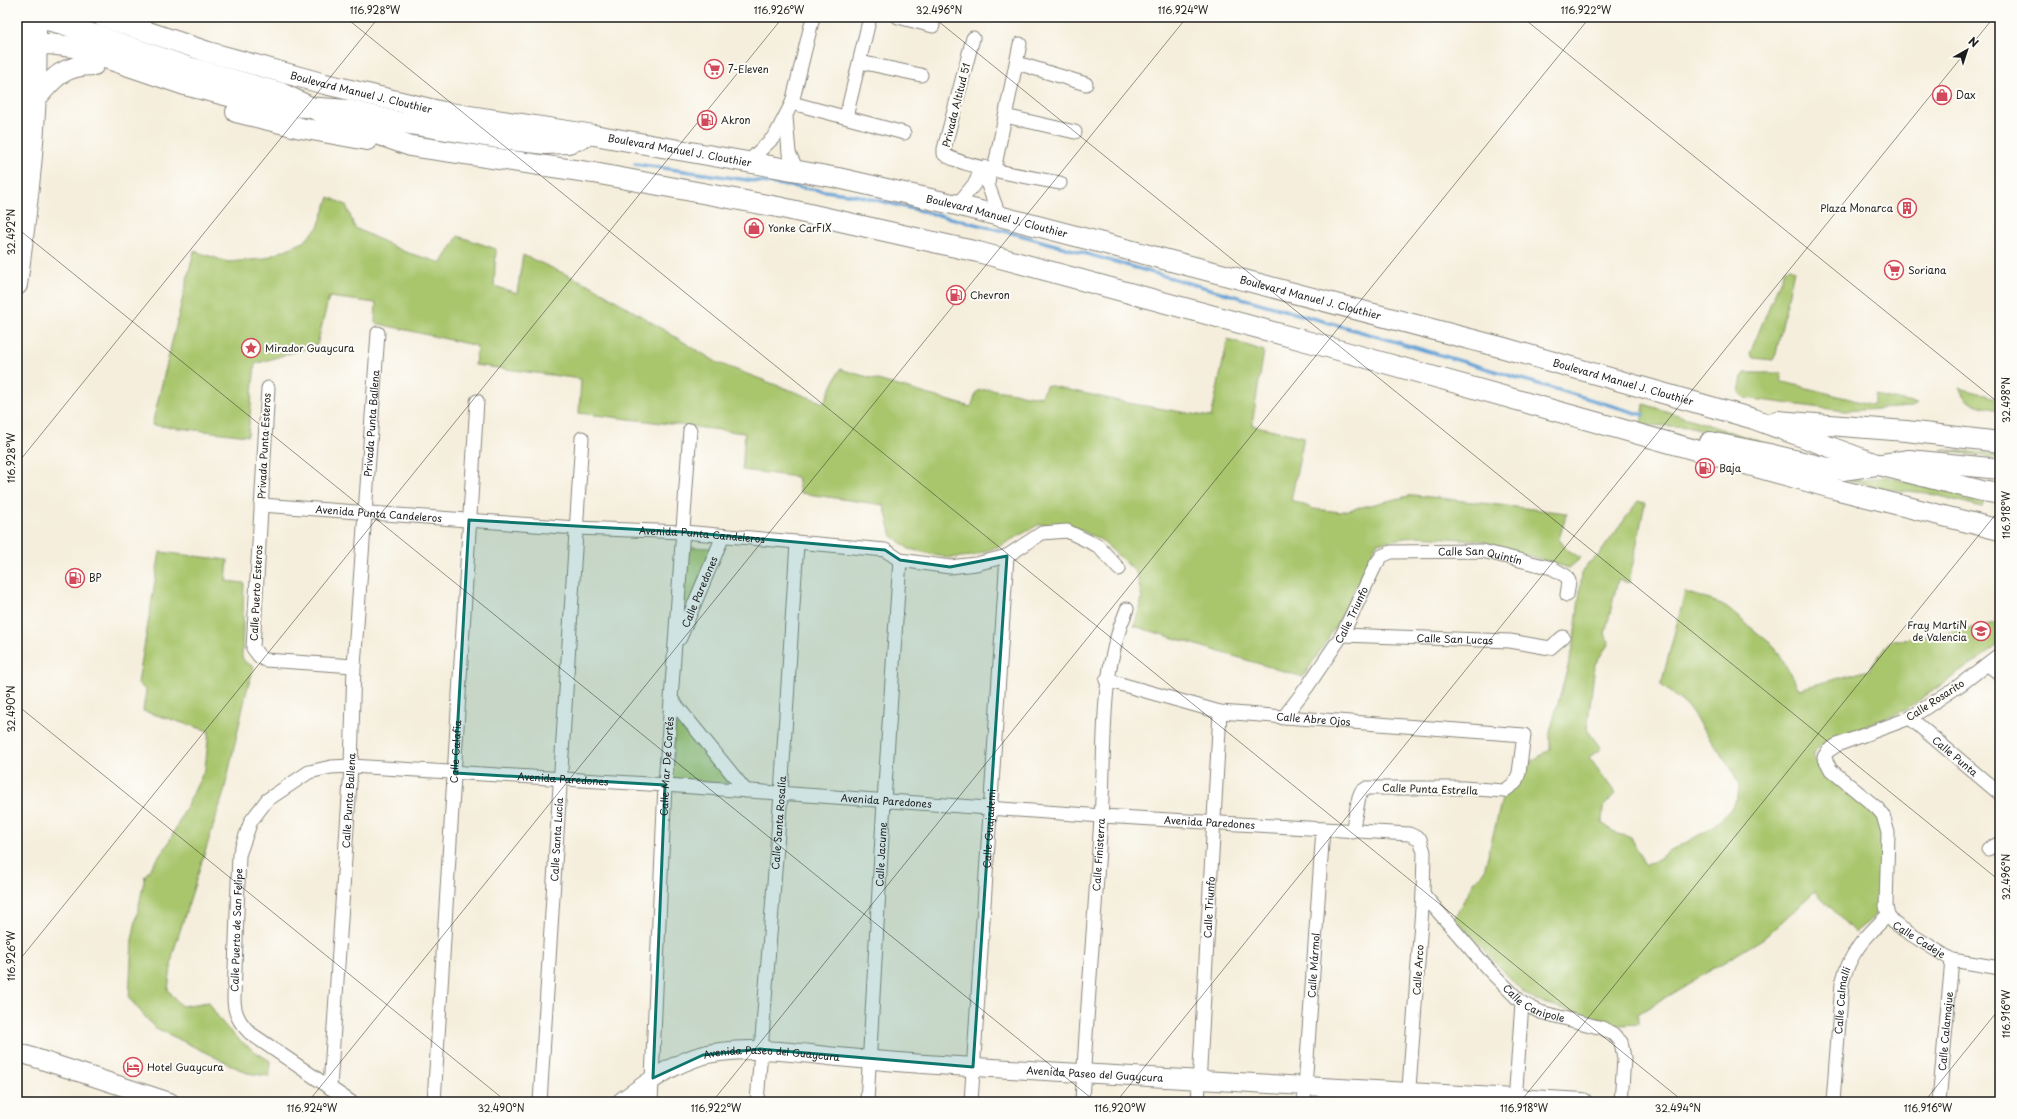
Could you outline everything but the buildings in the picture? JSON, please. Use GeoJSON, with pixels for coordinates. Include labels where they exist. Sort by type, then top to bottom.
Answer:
{"type":"FeatureCollection","features":[{"type":"Feature","properties":{"kind":"main road"},"geometry":{"type":"LineString","coordinates":[[17,285],[23,241],[35,100],[19,17]]}},
{"type":"Feature","properties":{"kind":"main road"},"geometry":{"type":"LineString","coordinates":[[17,134],[25,46],[36,17]]}},
{"type":"Feature","properties":{"kind":"main road","name":"Boulevard Manuel J. Clouthier"},"geometry":{"type":"LineString","coordinates":[[36,17],[62,21],[188,67],[281,93],[356,127],[411,146],[594,173],[778,207],[978,252],[1849,493],[2000,530]]}},
{"type":"Feature","properties":{"kind":"main road","name":"Boulevard Manuel J. Clouthier"},"geometry":{"type":"LineString","coordinates":[[103,17],[122,21],[208,52],[374,96],[442,112],[594,135],[838,178],[957,204],[1504,348],[1754,419],[1879,465],[1982,491],[2000,494]]}},
{"type":"Feature","properties":{"kind":"main road"},"geometry":{"type":"LineString","coordinates":[[62,21],[73,47],[94,65],[117,75],[223,109],[334,135],[411,146]]}},
{"type":"Feature","properties":{"kind":"main road"},"geometry":{"type":"LineString","coordinates":[[25,46],[73,47],[185,85],[260,104],[348,110],[398,122],[545,144],[568,143],[594,135]]}},
{"type":"Feature","properties":{"kind":"main road"},"geometry":{"type":"LineString","coordinates":[[35,100],[51,80],[61,72],[76,66],[94,65]]}},
{"type":"Feature","properties":{"kind":"main road"},"geometry":{"type":"LineString","coordinates":[[1754,419],[1906,431],[2000,442]]}},
{"type":"Feature","properties":{"kind":"main road","name":"Boulevard Manuel J. Clouthier"},"geometry":{"type":"LineString","coordinates":[[1666,442],[1695,439],[1843,470],[1918,460],[2000,469]]}},
{"type":"Feature","properties":{"kind":"street"},"geometry":{"type":"LineString","coordinates":[[746,163],[775,136],[792,104],[813,17]]}},
{"type":"Feature","properties":{"kind":"street"},"geometry":{"type":"LineString","coordinates":[[846,117],[870,17]]}},
{"type":"Feature","properties":{"kind":"street"},"geometry":{"type":"LineString","coordinates":[[898,17],[933,26]]}},
{"type":"Feature","properties":{"kind":"street","name":"Privada Altitud 51"},"geometry":{"type":"LineString","coordinates":[[973,38],[944,154],[948,158],[989,169],[1060,183]]}},
{"type":"Feature","properties":{"kind":"street"},"geometry":{"type":"LineString","coordinates":[[999,215],[988,185],[989,169],[1005,116],[1020,44]]}},
{"type":"Feature","properties":{"kind":"street"},"geometry":{"type":"LineString","coordinates":[[860,62],[921,75]]}},
{"type":"Feature","properties":{"kind":"street"},"geometry":{"type":"LineString","coordinates":[[1017,63],[1086,84]]}},
{"type":"Feature","properties":{"kind":"street"},"geometry":{"type":"LineString","coordinates":[[792,104],[904,133]]}},
{"type":"Feature","properties":{"kind":"street"},"geometry":{"type":"LineString","coordinates":[[786,115],[789,153],[798,172]]}},
{"type":"Feature","properties":{"kind":"street"},"geometry":{"type":"LineString","coordinates":[[1005,116],[1075,132]]}},
{"type":"Feature","properties":{"kind":"street"},"geometry":{"type":"LineString","coordinates":[[957,204],[976,182],[978,173],[989,169]]}},
{"type":"Feature","properties":{"kind":"street","name":"Privada Punta Ballena"},"geometry":{"type":"LineString","coordinates":[[364,514],[378,333]]}},
{"type":"Feature","properties":{"kind":"street","name":"Privada Punta Esteros"},"geometry":{"type":"LineString","coordinates":[[261,504],[268,388]]}},
{"type":"Feature","properties":{"kind":"street","name":"Calle Calafia"},"geometry":{"type":"LineString","coordinates":[[434,1102],[456,773],[477,402]]}},
{"type":"Feature","properties":{"kind":"street","name":"Calle Mar De Cortés"},"geometry":{"type":"LineString","coordinates":[[651,1102],[665,785],[690,430]]}},
{"type":"Feature","properties":{"kind":"street","name":"Calle Santa Lucía"},"geometry":{"type":"LineString","coordinates":[[540,1102],[562,779],[582,438]]}},
{"type":"Feature","properties":{"kind":"street","name":"Avenida Punta Candeleros"},"geometry":{"type":"LineString","coordinates":[[261,504],[364,514],[576,528],[684,532],[885,550],[900,560],[950,567],[976,564],[1007,556],[1042,533],[1067,531],[1098,546],[1119,570]]}},
{"type":"Feature","properties":{"kind":"street","name":"Calle Puerto Esteros"},"geometry":{"type":"LineString","coordinates":[[261,504],[253,648],[259,656],[265,660],[354,666]]}},
{"type":"Feature","properties":{"kind":"street","name":"Calle Punta Ballena"},"geometry":{"type":"LineString","coordinates":[[330,1088],[364,514]]}},
{"type":"Feature","properties":{"kind":"street","name":"Calle Paredones"},"geometry":{"type":"LineString","coordinates":[[675,648],[723,536]]}},
{"type":"Feature","properties":{"kind":"street","name":"Calle Santa Rosalía"},"geometry":{"type":"LineString","coordinates":[[757,1102],[781,794],[797,543]]}},
{"type":"Feature","properties":{"kind":"street","name":"Calle San Quintín"},"geometry":{"type":"LineString","coordinates":[[1391,552],[1482,551],[1552,568],[1566,576],[1569,581],[1567,595]]}},
{"type":"Feature","properties":{"kind":"street","name":"Calle Triunfo"},"geometry":{"type":"LineString","coordinates":[[1283,718],[1308,687],[1342,634],[1376,564],[1382,556],[1391,552]]}},
{"type":"Feature","properties":{"kind":"street","name":"Calle Guajademi"},"geometry":{"type":"LineString","coordinates":[[971,1102],[1007,556]]}},
{"type":"Feature","properties":{"kind":"street","name":"Calle Jacume"},"geometry":{"type":"LineString","coordinates":[[867,1102],[884,801],[900,560]]}},
{"type":"Feature","properties":{"kind":"street","name":"Calle Finisterra"},"geometry":{"type":"LineString","coordinates":[[1082,1102],[1102,816],[1106,680],[1115,640],[1127,609]]}},
{"type":"Feature","properties":{"kind":"street","name":"Calle San Lucas"},"geometry":{"type":"LineString","coordinates":[[1342,634],[1510,641],[1550,648],[1563,637]]}},
{"type":"Feature","properties":{"kind":"street","name":"Calle Rosarito"},"geometry":{"type":"LineString","coordinates":[[1888,915],[1886,906],[1888,833],[1883,814],[1831,770],[1824,757],[1828,751],[1837,745],[1910,718],[1960,685],[2000,654]]}},
{"type":"Feature","properties":{"kind":"street"},"geometry":{"type":"LineString","coordinates":[[1987,664],[2000,674]]}},
{"type":"Feature","properties":{"kind":"street","name":"Calle Abre Ojos"},"geometry":{"type":"LineString","coordinates":[[1106,680],[1220,712],[1283,718],[1524,735],[1519,773],[1515,783]]}},
{"type":"Feature","properties":{"kind":"street"},"geometry":{"type":"LineString","coordinates":[[672,700],[746,791]]}},
{"type":"Feature","properties":{"kind":"street","name":"Calle Triunfo"},"geometry":{"type":"LineString","coordinates":[[1198,1102],[1220,712]]}},
{"type":"Feature","properties":{"kind":"street","name":"Calle Punta"},"geometry":{"type":"LineString","coordinates":[[1910,718],[2000,794]]}},
{"type":"Feature","properties":{"kind":"street","name":"Avenida Paredones"},"geometry":{"type":"LineString","coordinates":[[350,766],[665,785],[1352,832],[1403,833],[1420,839]]}},
{"type":"Feature","properties":{"kind":"street","name":"Calle Puerto de San Felipe"},"geometry":{"type":"LineString","coordinates":[[350,766],[331,767],[309,772],[267,800],[251,821],[239,855],[234,1008],[237,1018],[250,1033],[351,1102]]}},
{"type":"Feature","properties":{"kind":"street","name":"Calle Punta Estrella"},"geometry":{"type":"LineString","coordinates":[[1352,832],[1359,797],[1362,792],[1368,788],[1463,788],[1496,792],[1504,791],[1515,783]]}},
{"type":"Feature","properties":{"kind":"street","name":"Calle Mármol"},"geometry":{"type":"LineString","coordinates":[[1305,1094],[1324,829]]}},
{"type":"Feature","properties":{"kind":"street","name":"Calle Arco"},"geometry":{"type":"LineString","coordinates":[[1408,1097],[1423,894],[1424,852],[1420,839]]}},
{"type":"Feature","properties":{"kind":"street"},"geometry":{"type":"LineString","coordinates":[[1988,849],[2000,843]]}},
{"type":"Feature","properties":{"kind":"street","name":"Calle Canipole"},"geometry":{"type":"LineString","coordinates":[[1423,894],[1489,970],[1522,1003],[1540,1012],[1602,1028],[1621,1042],[1624,1050],[1621,1102]]}},
{"type":"Feature","properties":{"kind":"street","name":"Calle Cadeje"},"geometry":{"type":"LineString","coordinates":[[1888,915],[1896,925],[1952,960],[2000,968]]}},
{"type":"Feature","properties":{"kind":"street","name":"Calle Calmalli"},"geometry":{"type":"LineString","coordinates":[[1832,1102],[1842,984],[1846,967],[1864,938],[1888,915]]}},
{"type":"Feature","properties":{"kind":"street","name":"Calle Calamajue"},"geometry":{"type":"LineString","coordinates":[[1939,1102],[1952,960]]}},
{"type":"Feature","properties":{"kind":"street"},"geometry":{"type":"LineString","coordinates":[[1515,1100],[1522,1003]]}},
{"type":"Feature","properties":{"kind":"street","name":"Avenida Paseo del Guaycura"},"geometry":{"type":"LineString","coordinates":[[621,1102],[653,1078],[684,1062],[703,1055],[720,1052],[760,1049],[870,1060],[1200,1080],[1305,1094],[1583,1102]]}},
{"type":"Feature","properties":{"kind":"street"},"geometry":{"type":"LineString","coordinates":[[17,1052],[170,1102]]}},
{"type":"Feature","properties":{"kind":"highlighted area"},"geometry":{"type":"Polygon","coordinates":[[[469,520],[684,532],[885,550],[900,560],[950,567],[1007,556],[973,1067],[760,1049],[703,1055],[653,1078],[665,785],[455,773],[469,520]]]}},
{"type":"Feature","properties":{"kind":"green space"},"geometry":{"type":"Polygon","coordinates":[[[329,197],[346,205],[355,228],[405,252],[442,263],[458,236],[496,249],[494,286],[517,293],[523,255],[592,286],[718,363],[824,403],[840,369],[971,407],[977,391],[989,389],[1040,397],[1047,385],[1128,403],[1211,417],[1228,339],[1264,351],[1252,425],[1304,437],[1291,500],[1314,509],[1340,512],[1413,495],[1567,513],[1559,539],[1567,550],[1581,558],[1569,568],[1478,540],[1416,536],[1377,543],[1338,623],[1303,677],[1134,626],[1142,598],[1136,572],[1101,540],[1068,524],[1038,525],[1002,545],[973,556],[948,558],[909,549],[892,536],[884,505],[800,493],[797,477],[742,470],[745,433],[579,413],[581,379],[475,365],[477,346],[375,323],[376,303],[329,297],[317,345],[255,364],[248,436],[152,425],[194,251],[228,262],[263,259],[304,242],[318,227],[329,197]]]}},
{"type":"Feature","properties":{"kind":"green space"},"geometry":{"type":"Polygon","coordinates":[[[1790,268],[1794,270],[1776,354],[1773,360],[1753,358],[1750,353],[1785,269],[1790,268]]]}},
{"type":"Feature","properties":{"kind":"green space"},"geometry":{"type":"Polygon","coordinates":[[[1745,373],[1782,373],[1780,381],[1873,405],[1876,395],[1917,404],[1912,407],[1845,411],[1745,398],[1739,392],[1742,377],[1745,373]]]}},
{"type":"Feature","properties":{"kind":"green space"},"geometry":{"type":"Polygon","coordinates":[[[1960,388],[2000,399],[2000,410],[1976,405],[1966,399],[1960,388]]]}},
{"type":"Feature","properties":{"kind":"green space"},"geometry":{"type":"Polygon","coordinates":[[[1644,404],[1807,457],[1692,427],[1641,425],[1644,404]]]}},
{"type":"Feature","properties":{"kind":"green space"},"geometry":{"type":"Polygon","coordinates":[[[1942,450],[2000,454],[2000,459],[1942,450]]]}},
{"type":"Feature","properties":{"kind":"green space"},"geometry":{"type":"Polygon","coordinates":[[[1884,476],[1984,500],[1982,507],[1927,493],[1884,489],[1842,478],[1864,480],[1884,476]]]}},
{"type":"Feature","properties":{"kind":"green space"},"geometry":{"type":"Polygon","coordinates":[[[1638,501],[1645,503],[1629,583],[1618,580],[1605,634],[1609,643],[1595,664],[1587,729],[1601,749],[1589,757],[1616,794],[1603,807],[1602,823],[1617,834],[1631,837],[1645,866],[1711,828],[1728,813],[1738,797],[1739,786],[1733,771],[1686,705],[1661,685],[1685,592],[1722,604],[1775,647],[1799,689],[1869,670],[1891,639],[1899,640],[1934,635],[2000,622],[2000,644],[1905,710],[1827,742],[1818,747],[1813,754],[1820,767],[1861,799],[1879,820],[1883,851],[1882,881],[1879,905],[1877,912],[1872,918],[1855,933],[1815,891],[1764,938],[1638,1014],[1638,1024],[1621,1025],[1536,1001],[1524,993],[1454,918],[1474,882],[1484,871],[1504,791],[1526,765],[1550,749],[1550,732],[1573,648],[1582,574],[1588,563],[1598,556],[1638,501]]]}},
{"type":"Feature","properties":{"kind":"green space"},"geometry":{"type":"Polygon","coordinates":[[[687,547],[713,548],[683,622],[687,547]]]}},
{"type":"Feature","properties":{"kind":"green space"},"geometry":{"type":"Polygon","coordinates":[[[160,552],[228,560],[226,581],[244,583],[242,657],[245,662],[254,667],[247,690],[224,792],[173,953],[168,990],[181,1006],[209,1002],[221,1021],[235,1036],[251,1049],[270,1061],[269,1076],[247,1073],[154,1027],[129,998],[132,940],[145,876],[168,844],[205,769],[209,731],[143,711],[146,691],[138,683],[160,552]]]}},
{"type":"Feature","properties":{"kind":"green space"},"geometry":{"type":"Polygon","coordinates":[[[675,715],[732,784],[673,779],[675,715]]]}},
{"type":"Feature","properties":{"kind":"waterway"},"geometry":{"type":"LineString","coordinates":[[635,164],[860,196],[1020,235],[1400,343],[1643,415]]}},
{"type":"Feature","properties":{"kind":"place","name":"7-Eleven"},"geometry":{"type":"Point","coordinates":[714,69]}},
{"type":"Feature","properties":{"kind":"place","name":"Dax"},"geometry":{"type":"Point","coordinates":[1942,95]}},
{"type":"Feature","properties":{"kind":"place","name":"Akron"},"geometry":{"type":"Point","coordinates":[707,120]}},
{"type":"Feature","properties":{"kind":"place","name":"Plaza Monarca"},"geometry":{"type":"Point","coordinates":[1907,208]}},
{"type":"Feature","properties":{"kind":"place","name":"Yonke CarFIX"},"geometry":{"type":"Point","coordinates":[754,228]}},
{"type":"Feature","properties":{"kind":"place","name":"Soriana"},"geometry":{"type":"Point","coordinates":[1894,270]}},
{"type":"Feature","properties":{"kind":"place","name":"Chevron"},"geometry":{"type":"Point","coordinates":[956,295]}},
{"type":"Feature","properties":{"kind":"place","name":"Mirador Guaycura"},"geometry":{"type":"Point","coordinates":[251,348]}},
{"type":"Feature","properties":{"kind":"place","name":"Baja"},"geometry":{"type":"Point","coordinates":[1705,468]}},
{"type":"Feature","properties":{"kind":"place","name":"BP"},"geometry":{"type":"Point","coordinates":[75,578]}},
{"type":"Feature","properties":{"kind":"place","name":"Fray MartiN de Valencia"},"geometry":{"type":"Point","coordinates":[1981,631]}},
{"type":"Feature","properties":{"kind":"place","name":"Hotel Guaycura"},"geometry":{"type":"Point","coordinates":[133,1067]}}]}
